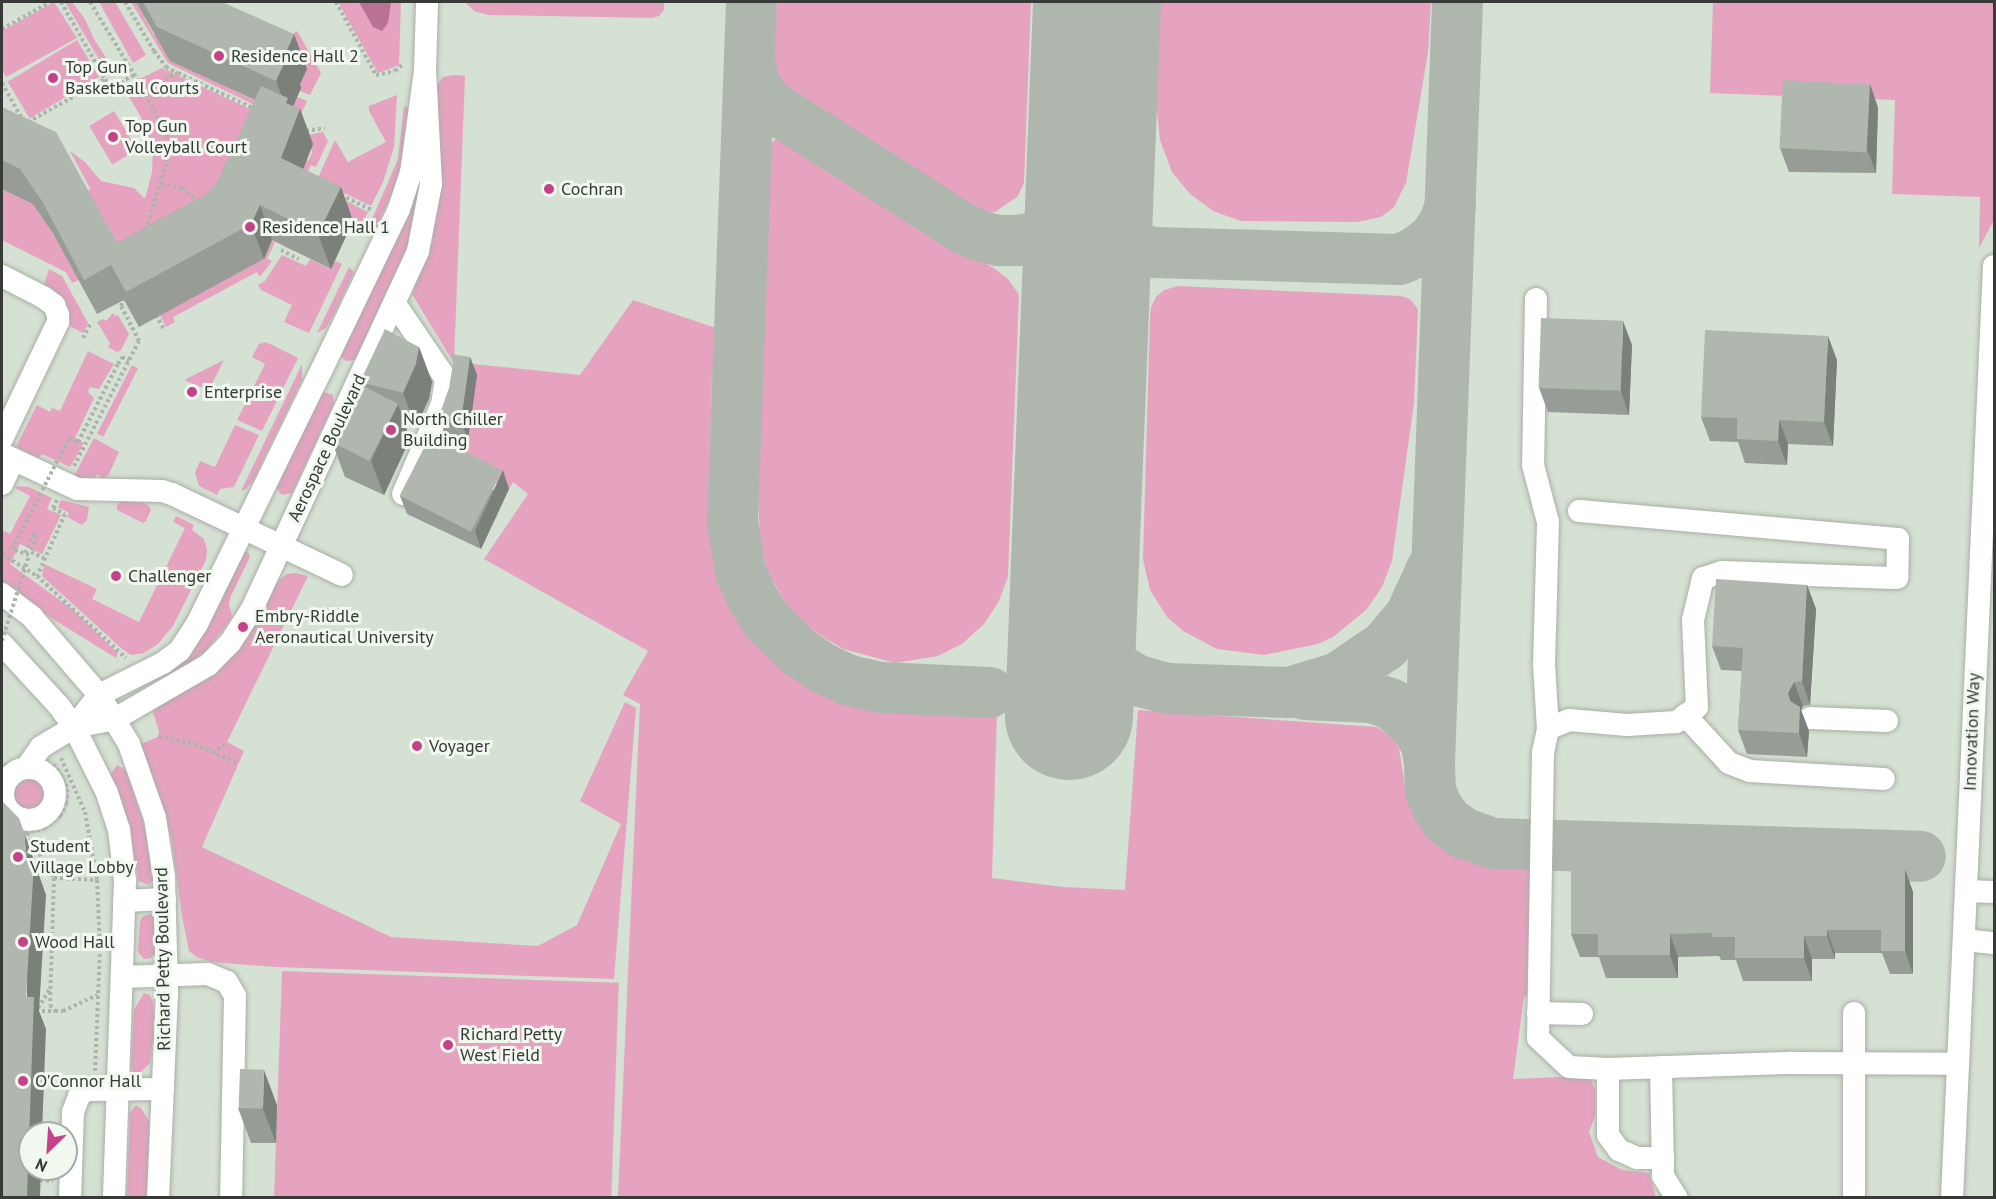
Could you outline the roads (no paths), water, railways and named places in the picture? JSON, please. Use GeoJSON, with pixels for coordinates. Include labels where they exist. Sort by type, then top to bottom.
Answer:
{"type":"FeatureCollection","features":[{"type":"Feature","properties":{"kind":"street","name":"Aerospace Boulevard"},"geometry":{"type":"LineString","coordinates":[[27,767],[41,747],[74,727],[115,719],[208,665],[230,643],[252,609],[418,251],[431,184],[425,71],[427,2]]}},
{"type":"Feature","properties":{"kind":"street","name":"Aerospace Boulevard"},"geometry":{"type":"LineString","coordinates":[[74,727],[99,695],[163,663],[180,650],[197,624],[399,209],[411,173],[425,71]]}},
{"type":"Feature","properties":{"kind":"street","name":"Innovation Way"},"geometry":{"type":"LineString","coordinates":[[1952,1197],[1995,266]]}},
{"type":"Feature","properties":{"kind":"street"},"geometry":{"type":"LineString","coordinates":[[2,276],[43,297],[54,305],[58,315],[58,322],[2,439]]}},
{"type":"Feature","properties":{"kind":"street"},"geometry":{"type":"LineString","coordinates":[[1536,299],[1533,465],[1548,522],[1544,664],[1548,729],[1543,753],[1538,1038],[1569,1067],[1608,1069],[1853,1063],[1958,1064]]}},
{"type":"Feature","properties":{"kind":"street"},"geometry":{"type":"LineString","coordinates":[[395,304],[446,379],[442,404],[402,496]]}},
{"type":"Feature","properties":{"kind":"street"},"geometry":{"type":"LineString","coordinates":[[322,369],[355,387]]}},
{"type":"Feature","properties":{"kind":"street"},"geometry":{"type":"LineString","coordinates":[[2,484],[7,457],[77,489],[162,491],[245,527],[342,575]]}},
{"type":"Feature","properties":{"kind":"street"},"geometry":{"type":"LineString","coordinates":[[1548,729],[1569,720],[1627,725],[1676,722],[1696,707],[1693,620],[1703,578],[1722,572],[1896,578],[1898,539],[1579,511]]}},
{"type":"Feature","properties":{"kind":"street","name":"Richard Petty Boulevard"},"geometry":{"type":"LineString","coordinates":[[2,594],[32,617],[99,695],[115,719],[137,763],[155,818],[164,877],[167,974],[158,1197]]}},
{"type":"Feature","properties":{"kind":"street","name":"Richard Petty Boulevard"},"geometry":{"type":"LineString","coordinates":[[2,642],[59,705],[74,727],[107,794],[119,829],[125,881],[114,1197]]}},
{"type":"Feature","properties":{"kind":"street"},"geometry":{"type":"LineString","coordinates":[[1685,716],[1729,763],[1750,771],[1884,778]]}},
{"type":"Feature","properties":{"kind":"street"},"geometry":{"type":"LineString","coordinates":[[1809,718],[1887,721]]}},
{"type":"Feature","properties":{"kind":"street"},"geometry":{"type":"LineString","coordinates":[[1966,891],[1995,892]]}},
{"type":"Feature","properties":{"kind":"street"},"geometry":{"type":"LineString","coordinates":[[124,901],[165,899]]}},
{"type":"Feature","properties":{"kind":"street"},"geometry":{"type":"LineString","coordinates":[[1964,940],[1995,943]]}},
{"type":"Feature","properties":{"kind":"street"},"geometry":{"type":"LineString","coordinates":[[122,976],[208,974],[227,982],[235,996],[231,1197]]}},
{"type":"Feature","properties":{"kind":"street"},"geometry":{"type":"LineString","coordinates":[[1538,1013],[1582,1014]]}},
{"type":"Feature","properties":{"kind":"street"},"geometry":{"type":"LineString","coordinates":[[1854,1013],[1854,1197]]}},
{"type":"Feature","properties":{"kind":"street"},"geometry":{"type":"LineString","coordinates":[[1661,1067],[1663,1176],[1677,1197]]}},
{"type":"Feature","properties":{"kind":"street"},"geometry":{"type":"LineString","coordinates":[[1608,1069],[1608,1135],[1619,1149],[1637,1158],[1663,1158]]}},
{"type":"Feature","properties":{"kind":"street"},"geometry":{"type":"LineString","coordinates":[[70,1197],[73,1112],[79,1096],[86,1090],[163,1089]]}},
{"type":"Feature","properties":{"kind":"place","name":"Residence Hall 2"},"geometry":{"type":"Point","coordinates":[219,56]}},
{"type":"Feature","properties":{"kind":"place","name":"Top Gun Basketball Courts"},"geometry":{"type":"Point","coordinates":[53,78]}},
{"type":"Feature","properties":{"kind":"place","name":"Top Gun Volleyball Court"},"geometry":{"type":"Point","coordinates":[113,137]}},
{"type":"Feature","properties":{"kind":"place","name":"Cochran"},"geometry":{"type":"Point","coordinates":[549,189]}},
{"type":"Feature","properties":{"kind":"place","name":"Residence Hall 1"},"geometry":{"type":"Point","coordinates":[250,227]}},
{"type":"Feature","properties":{"kind":"place","name":"Enterprise"},"geometry":{"type":"Point","coordinates":[192,392]}},
{"type":"Feature","properties":{"kind":"place","name":"North Chiller Building"},"geometry":{"type":"Point","coordinates":[391,430]}},
{"type":"Feature","properties":{"kind":"place","name":"Challenger"},"geometry":{"type":"Point","coordinates":[116,576]}},
{"type":"Feature","properties":{"kind":"place","name":"Embry-Riddle Aeronautical University"},"geometry":{"type":"Point","coordinates":[243,627]}},
{"type":"Feature","properties":{"kind":"place","name":"Voyager"},"geometry":{"type":"Point","coordinates":[417,746]}},
{"type":"Feature","properties":{"kind":"place","name":"Student Village Lobby"},"geometry":{"type":"Point","coordinates":[18,857]}},
{"type":"Feature","properties":{"kind":"place","name":"Wood Hall"},"geometry":{"type":"Point","coordinates":[23,942]}},
{"type":"Feature","properties":{"kind":"place","name":"Richard Petty West Field"},"geometry":{"type":"Point","coordinates":[448,1045]}},
{"type":"Feature","properties":{"kind":"place","name":"O'Connor Hall"},"geometry":{"type":"Point","coordinates":[23,1081]}}]}
